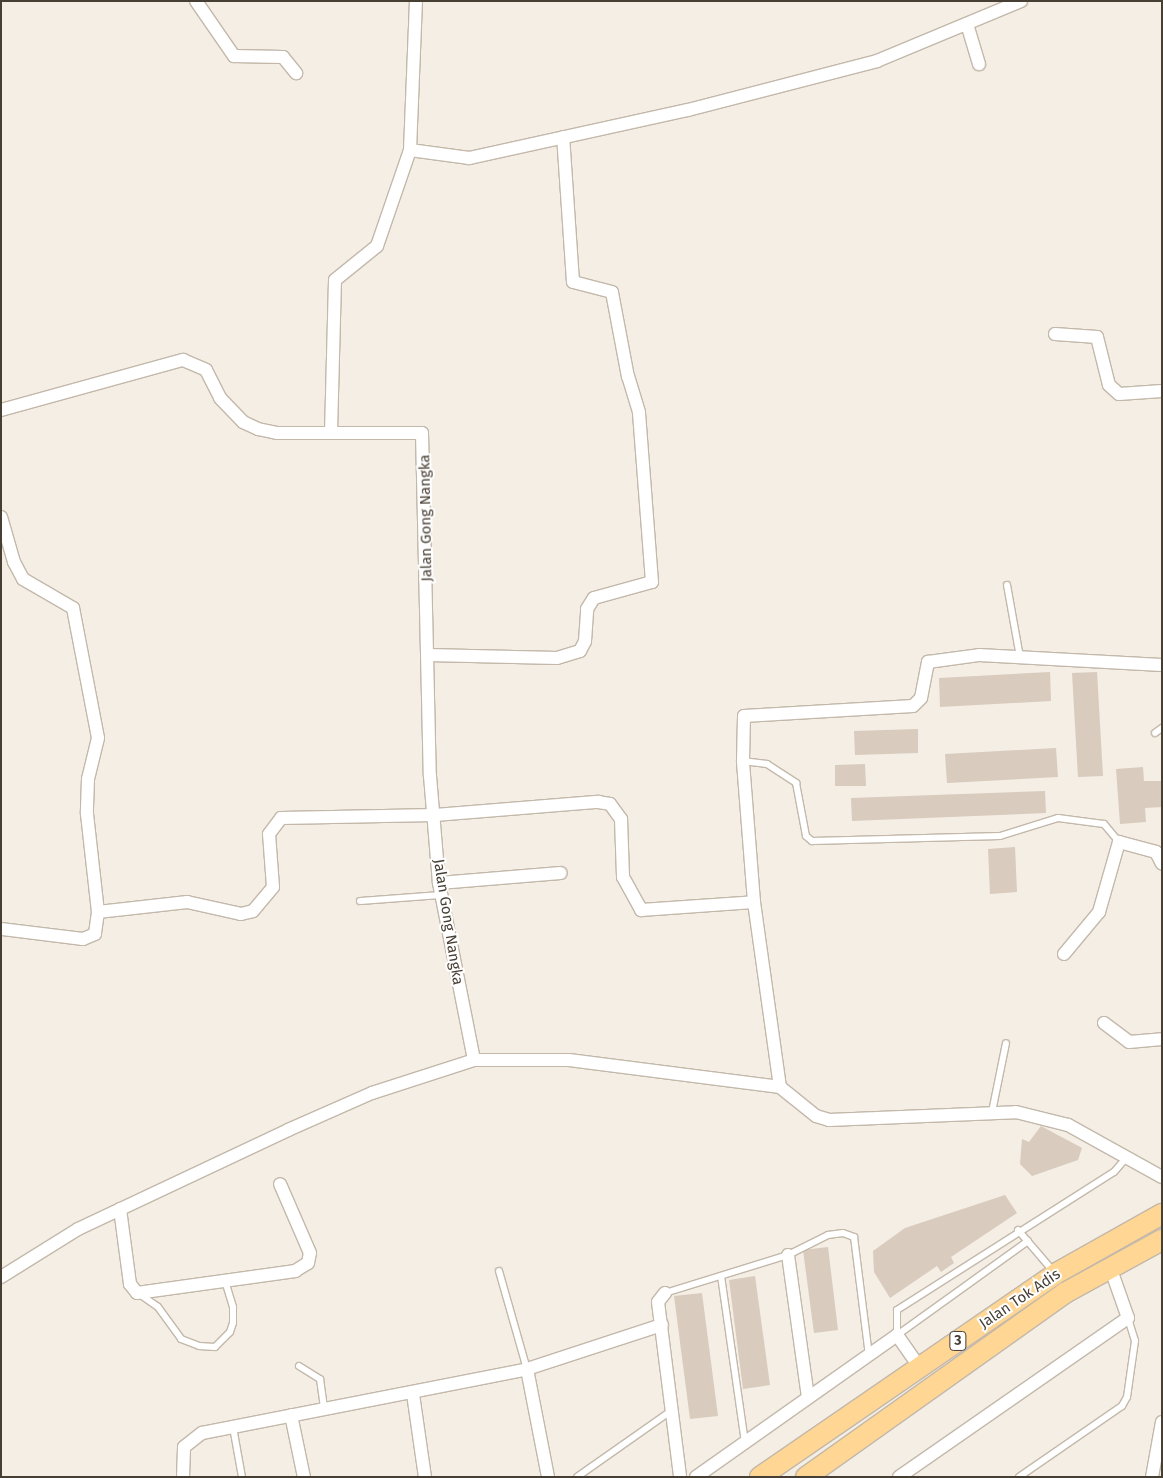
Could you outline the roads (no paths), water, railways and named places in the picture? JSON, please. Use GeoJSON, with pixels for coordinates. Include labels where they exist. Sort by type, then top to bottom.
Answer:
{"type":"FeatureCollection","features":[{"type":"Feature","properties":{"kind":"main road","name":"Jalan Tok Adis"},"geometry":{"type":"LineString","coordinates":[[760,1477],[1055,1274],[1162,1214]]}},
{"type":"Feature","properties":{"kind":"main road","name":"Jalan Tok Adis"},"geometry":{"type":"LineString","coordinates":[[806,1477],[1065,1293],[1162,1240]]}},
{"type":"Feature","properties":{"kind":"street"},"geometry":{"type":"LineString","coordinates":[[196,1],[234,56],[283,57],[296,73]]}},
{"type":"Feature","properties":{"kind":"street"},"geometry":{"type":"LineString","coordinates":[[331,433],[335,280],[377,246],[410,150],[416,1]]}},
{"type":"Feature","properties":{"kind":"street"},"geometry":{"type":"LineString","coordinates":[[410,150],[469,158],[877,61],[1022,1]]}},
{"type":"Feature","properties":{"kind":"street"},"geometry":{"type":"LineString","coordinates":[[967,24],[979,64]]}},
{"type":"Feature","properties":{"kind":"street"},"geometry":{"type":"LineString","coordinates":[[428,655],[557,658],[580,651],[585,640],[587,608],[594,598],[652,582],[640,412],[628,377],[612,292],[573,282],[563,137]]}},
{"type":"Feature","properties":{"kind":"street"},"geometry":{"type":"LineString","coordinates":[[1055,334],[1098,338],[1109,385],[1119,394],[1162,390]]}},
{"type":"Feature","properties":{"kind":"street","name":"Jalan Gong Nangka"},"geometry":{"type":"LineString","coordinates":[[1,410],[183,360],[206,370],[220,398],[242,422],[277,434],[422,433],[430,776],[435,815],[440,889],[474,1060]]}},
{"type":"Feature","properties":{"kind":"street"},"geometry":{"type":"LineString","coordinates":[[1,517],[14,562],[23,578],[73,608],[98,738],[88,779],[87,814],[98,912],[95,934],[83,939],[1,929]]}},
{"type":"Feature","properties":{"kind":"street"},"geometry":{"type":"LineString","coordinates":[[780,1088],[754,902],[741,720],[747,714],[913,706],[921,698],[928,662],[979,655],[1162,665]]}},
{"type":"Feature","properties":{"kind":"street"},"geometry":{"type":"LineString","coordinates":[[98,912],[187,902],[241,914],[253,911],[273,887],[269,834],[281,818],[435,815],[561,803],[610,804],[622,819],[623,877],[641,910],[754,902]]}},
{"type":"Feature","properties":{"kind":"street"},"geometry":{"type":"LineString","coordinates":[[1064,954],[1099,912],[1119,842],[1159,852],[1162,864]]}},
{"type":"Feature","properties":{"kind":"street"},"geometry":{"type":"LineString","coordinates":[[440,889],[561,873]]}},
{"type":"Feature","properties":{"kind":"street"},"geometry":{"type":"LineString","coordinates":[[1104,1023],[1129,1042],[1162,1039]]}},
{"type":"Feature","properties":{"kind":"street"},"geometry":{"type":"LineString","coordinates":[[1,1276],[78,1229],[372,1093],[474,1060],[569,1060],[780,1088],[816,1116],[829,1120],[1016,1112],[1059,1122],[1162,1177]]}},
{"type":"Feature","properties":{"kind":"street"},"geometry":{"type":"LineString","coordinates":[[120,1209],[130,1284],[137,1292],[295,1271],[308,1263],[310,1253],[280,1184]]}},
{"type":"Feature","properties":{"kind":"street"},"geometry":{"type":"LineString","coordinates":[[788,1255],[808,1398]]}},
{"type":"Feature","properties":{"kind":"street"},"geometry":{"type":"LineString","coordinates":[[898,1477],[1128,1318],[1110,1267]]}},
{"type":"Feature","properties":{"kind":"street"},"geometry":{"type":"LineString","coordinates":[[665,1292],[658,1302],[680,1477]]}},
{"type":"Feature","properties":{"kind":"street"},"geometry":{"type":"LineString","coordinates":[[182,1477],[182,1457],[190,1440],[233,1426],[324,1408],[413,1394],[527,1370],[662,1325]]}},
{"type":"Feature","properties":{"kind":"street"},"geometry":{"type":"LineString","coordinates":[[696,1477],[897,1335],[920,1368]]}},
{"type":"Feature","properties":{"kind":"street"},"geometry":{"type":"LineString","coordinates":[[527,1370],[548,1477]]}},
{"type":"Feature","properties":{"kind":"street"},"geometry":{"type":"LineString","coordinates":[[413,1394],[425,1477]]}},
{"type":"Feature","properties":{"kind":"street"},"geometry":{"type":"LineString","coordinates":[[291,1415],[304,1477]]}},
{"type":"Feature","properties":{"kind":"street"},"geometry":{"type":"LineString","coordinates":[[1152,1477],[1162,1422]]}},
{"type":"Feature","properties":{"kind":"lane"},"geometry":{"type":"LineString","coordinates":[[1007,585],[1020,657]]}},
{"type":"Feature","properties":{"kind":"lane"},"geometry":{"type":"LineString","coordinates":[[1155,733],[1162,728]]}},
{"type":"Feature","properties":{"kind":"lane"},"geometry":{"type":"LineString","coordinates":[[743,761],[766,764],[796,783],[806,836],[812,841],[1000,836],[1058,818],[1104,824],[1119,842]]}},
{"type":"Feature","properties":{"kind":"lane"},"geometry":{"type":"LineString","coordinates":[[360,901],[440,889]]}},
{"type":"Feature","properties":{"kind":"lane"},"geometry":{"type":"LineString","coordinates":[[992,1112],[1006,1043]]}},
{"type":"Feature","properties":{"kind":"lane"},"geometry":{"type":"LineString","coordinates":[[897,1335],[897,1310],[1018,1230],[1114,1172],[1127,1157]]}},
{"type":"Feature","properties":{"kind":"lane"},"geometry":{"type":"LineString","coordinates":[[1018,1230],[1055,1274]]}},
{"type":"Feature","properties":{"kind":"lane"},"geometry":{"type":"LineString","coordinates":[[665,1292],[788,1255],[828,1235],[843,1233],[854,1237],[869,1355]]}},
{"type":"Feature","properties":{"kind":"lane"},"geometry":{"type":"LineString","coordinates":[[897,1335],[1028,1241]]}},
{"type":"Feature","properties":{"kind":"lane"},"geometry":{"type":"LineString","coordinates":[[499,1271],[527,1370]]}},
{"type":"Feature","properties":{"kind":"lane"},"geometry":{"type":"LineString","coordinates":[[720,1276],[745,1442]]}},
{"type":"Feature","properties":{"kind":"lane"},"geometry":{"type":"LineString","coordinates":[[137,1292],[158,1308],[181,1339],[199,1346],[215,1347],[230,1332],[233,1323],[234,1307],[224,1280]]}},
{"type":"Feature","properties":{"kind":"lane"},"geometry":{"type":"LineString","coordinates":[[1019,1477],[1122,1406],[1127,1397],[1135,1341],[1128,1318]]}},
{"type":"Feature","properties":{"kind":"lane"},"geometry":{"type":"LineString","coordinates":[[299,1366],[320,1379],[324,1408]]}},
{"type":"Feature","properties":{"kind":"lane"},"geometry":{"type":"LineString","coordinates":[[577,1477],[672,1411]]}},
{"type":"Feature","properties":{"kind":"lane"},"geometry":{"type":"LineString","coordinates":[[233,1426],[242,1477]]}}]}
